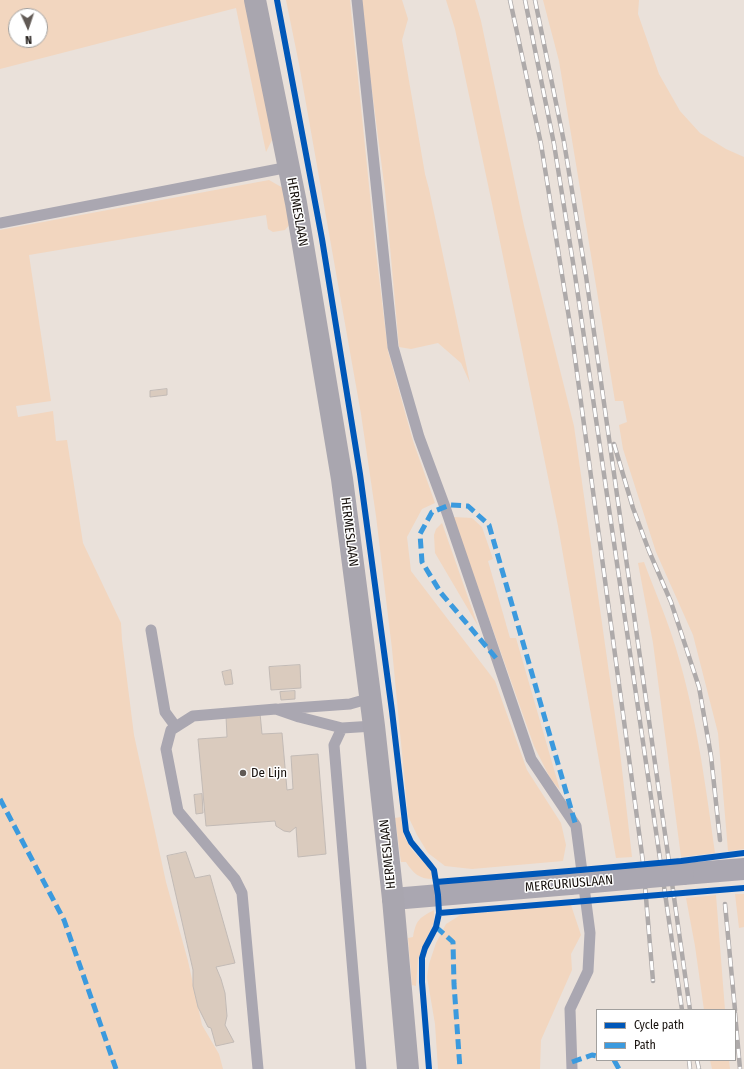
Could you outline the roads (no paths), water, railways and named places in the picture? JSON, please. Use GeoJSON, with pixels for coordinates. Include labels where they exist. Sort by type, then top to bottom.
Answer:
{"type":"FeatureCollection","features":[{"type":"Feature","properties":{"kind":"street","name":"HERMESLAAN"},"geometry":{"type":"LineString","coordinates":[[255,0],[298,211],[342,479],[371,698],[393,899],[408,1069]]}},
{"type":"Feature","properties":{"kind":"street","name":"MERCURIUSLAAN"},"geometry":{"type":"LineString","coordinates":[[393,899],[744,869]]}},
{"type":"Feature","properties":{"kind":"lane"},"geometry":{"type":"LineString","coordinates":[[356,0],[393,347],[419,437],[445,507],[531,759],[576,826],[590,933],[588,971],[570,1009],[572,1069]]}},
{"type":"Feature","properties":{"kind":"lane"},"geometry":{"type":"LineString","coordinates":[[0,223],[289,166]]}},
{"type":"Feature","properties":{"kind":"lane"},"geometry":{"type":"LineString","coordinates":[[151,630],[165,712],[176,727]]}},
{"type":"Feature","properties":{"kind":"lane"},"geometry":{"type":"LineString","coordinates":[[258,1069],[242,893],[235,879],[178,811],[166,749],[171,730],[194,716],[350,704],[371,698]]}},
{"type":"Feature","properties":{"kind":"lane"},"geometry":{"type":"LineString","coordinates":[[276,709],[299,717],[342,728],[374,726]]}},
{"type":"Feature","properties":{"kind":"lane"},"geometry":{"type":"LineString","coordinates":[[342,728],[334,745],[361,1069]]}},
{"type":"Feature","properties":{"kind":"railway"},"geometry":{"type":"LineString","coordinates":[[510,0],[541,144],[573,343],[643,862],[653,981]]}},
{"type":"Feature","properties":{"kind":"railway"},"geometry":{"type":"LineString","coordinates":[[525,0],[554,144],[575,275],[682,1009]]}},
{"type":"Feature","properties":{"kind":"railway"},"geometry":{"type":"LineString","coordinates":[[535,0],[564,142],[586,276],[690,1009]]}},
{"type":"Feature","properties":{"kind":"railway"},"geometry":{"type":"LineString","coordinates":[[614,444],[633,508],[649,551],[671,602],[699,687],[711,756],[720,840]]}},
{"type":"Feature","properties":{"kind":"railway"},"geometry":{"type":"LineString","coordinates":[[725,904],[735,1009]]}},
{"type":"Feature","properties":{"kind":"railway"},"geometry":{"type":"LineString","coordinates":[[736,1024],[740,1069]]}},
{"type":"Feature","properties":{"kind":"railway"},"geometry":{"type":"LineString","coordinates":[[689,1061],[690,1069]]}},
{"type":"Feature","properties":{"kind":"railway"},"geometry":{"type":"LineString","coordinates":[[697,1061],[699,1069]]}},
{"type":"Feature","properties":{"kind":"place","name":"De Lijn"},"geometry":{"type":"Point","coordinates":[243,773]}}]}
